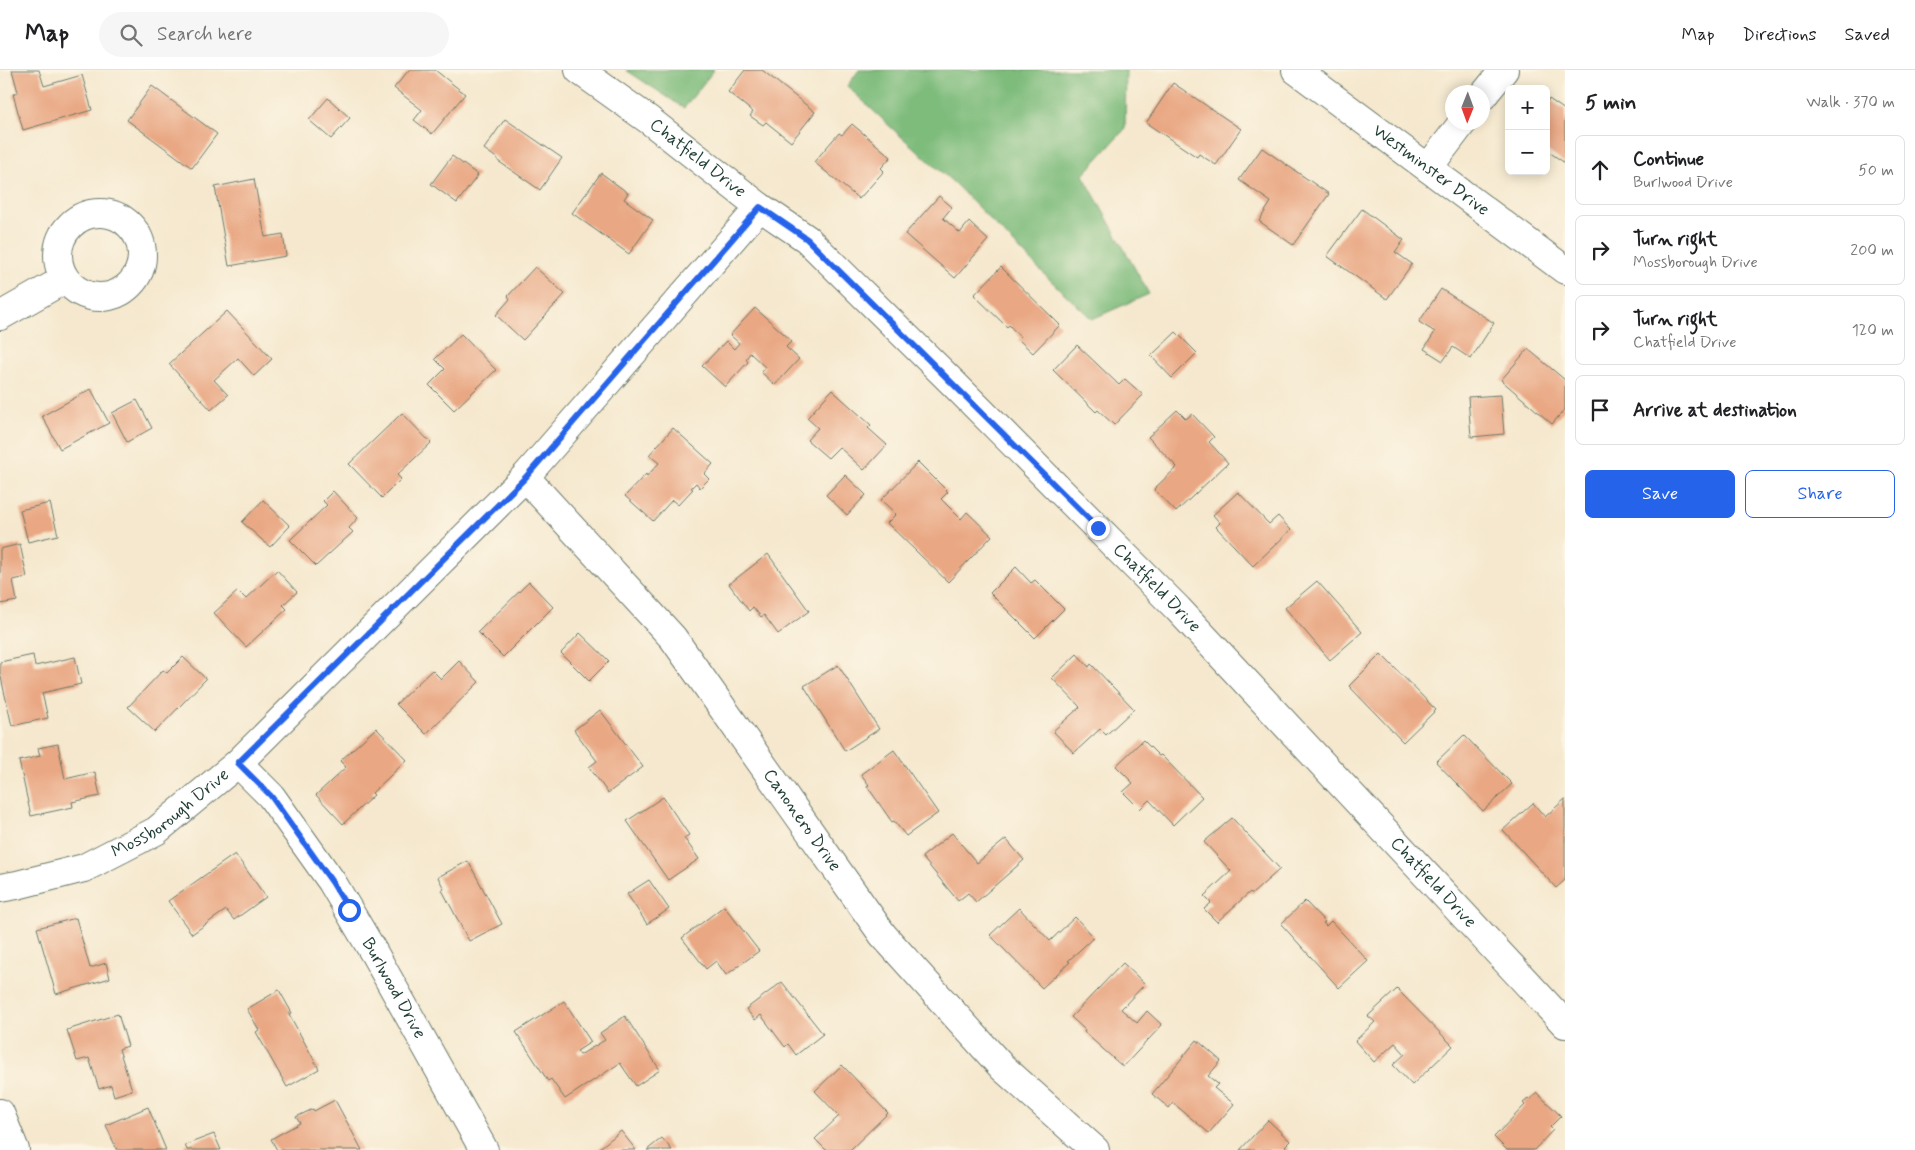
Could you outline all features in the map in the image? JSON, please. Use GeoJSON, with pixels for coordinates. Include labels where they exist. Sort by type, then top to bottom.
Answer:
{"type":"FeatureCollection","features":[{"type":"Feature","properties":{"kind":"street","name":"Chatfield Drive"},"geometry":{"type":"LineString","coordinates":[[579,70],[649,120],[760,207],[807,239],[1178,609],[1565,1024]]}},
{"type":"Feature","properties":{"kind":"street","name":"Westminster Drive"},"geometry":{"type":"LineString","coordinates":[[1296,70],[1565,270]]}},
{"type":"Feature","properties":{"kind":"street"},"geometry":{"type":"LineString","coordinates":[[1490,88],[1504,70]]}},
{"type":"Feature","properties":{"kind":"street"},"geometry":{"type":"LineString","coordinates":[[1428,168],[1457,130]]}},
{"type":"Feature","properties":{"kind":"street","name":"Mossborough Drive"},"geometry":{"type":"LineString","coordinates":[[0,888],[84,868],[156,831],[238,763],[525,478],[760,207]]}},
{"type":"Feature","properties":{"kind":"street"},"geometry":{"type":"LineString","coordinates":[[0,316],[66,279]]}},
{"type":"Feature","properties":{"kind":"street","name":"Canonero Drive"},"geometry":{"type":"LineString","coordinates":[[525,478],[672,638],[883,935],[1002,1067],[1096,1150]]}},
{"type":"Feature","properties":{"kind":"street","name":"Burlwood Drive"},"geometry":{"type":"LineString","coordinates":[[238,763],[271,796],[332,882],[374,953],[484,1150]]}},
{"type":"Feature","properties":{"kind":"street"},"geometry":{"type":"LineString","coordinates":[[0,1113],[14,1150]]}},
{"type":"Feature","properties":{"kind":"green space"},"geometry":{"type":"Polygon","coordinates":[[[626,70],[714,70],[684,108],[626,70]]]}},
{"type":"Feature","properties":{"kind":"green space"},"geometry":{"type":"Polygon","coordinates":[[[859,70],[1126,70],[1125,129],[1083,175],[1149,294],[1092,319],[1050,280],[954,183],[847,86],[859,70]]]}},
{"type":"Feature","properties":{"kind":"building"},"geometry":{"type":"Polygon","coordinates":[[[12,70],[39,70],[44,86],[82,75],[92,110],[23,130],[13,94],[18,92],[12,70]]]}},
{"type":"Feature","properties":{"kind":"building"},"geometry":{"type":"Polygon","coordinates":[[[409,70],[435,70],[465,94],[432,134],[414,120],[422,110],[394,88],[409,70]]]}},
{"type":"Feature","properties":{"kind":"building"},"geometry":{"type":"Polygon","coordinates":[[[745,70],[762,70],[815,112],[791,142],[766,122],[763,125],[750,116],[753,112],[728,92],[745,70]]]}},
{"type":"Feature","properties":{"kind":"building"},"geometry":{"type":"Polygon","coordinates":[[[1173,83],[1241,129],[1216,165],[1199,154],[1197,157],[1146,123],[1173,83]]]}},
{"type":"Feature","properties":{"kind":"building"},"geometry":{"type":"Polygon","coordinates":[[[152,86],[217,134],[192,168],[127,120],[152,86]]]}},
{"type":"Feature","properties":{"kind":"building"},"geometry":{"type":"Polygon","coordinates":[[[328,98],[350,118],[331,139],[309,120],[328,98]]]}},
{"type":"Feature","properties":{"kind":"building"},"geometry":{"type":"Polygon","coordinates":[[[1550,100],[1565,110],[1565,163],[1550,153],[1550,100]]]}},
{"type":"Feature","properties":{"kind":"building"},"geometry":{"type":"Polygon","coordinates":[[[505,119],[562,158],[540,190],[484,149],[505,119]]]}},
{"type":"Feature","properties":{"kind":"building"},"geometry":{"type":"Polygon","coordinates":[[[852,124],[891,157],[881,168],[884,171],[859,199],[814,162],[839,133],[842,135],[852,124]]]}},
{"type":"Feature","properties":{"kind":"building"},"geometry":{"type":"Polygon","coordinates":[[[1262,148],[1329,194],[1293,245],[1259,221],[1271,202],[1239,180],[1262,148]]]}},
{"type":"Feature","properties":{"kind":"building"},"geometry":{"type":"Polygon","coordinates":[[[452,156],[478,175],[457,203],[431,184],[452,156]]]}},
{"type":"Feature","properties":{"kind":"building"},"geometry":{"type":"Polygon","coordinates":[[[601,173],[628,193],[624,199],[653,220],[629,254],[572,213],[601,173]]]}},
{"type":"Feature","properties":{"kind":"building"},"geometry":{"type":"Polygon","coordinates":[[[254,179],[265,237],[283,234],[286,256],[229,266],[215,187],[254,179]]]}},
{"type":"Feature","properties":{"kind":"building"},"geometry":{"type":"Polygon","coordinates":[[[939,196],[952,207],[943,218],[960,233],[969,222],[988,240],[955,278],[905,234],[939,196]]]}},
{"type":"Feature","properties":{"kind":"building"},"geometry":{"type":"Polygon","coordinates":[[[1362,209],[1404,240],[1395,252],[1412,264],[1387,299],[1327,256],[1362,209]]]}},
{"type":"Feature","properties":{"kind":"building"},"geometry":{"type":"Polygon","coordinates":[[[535,267],[565,294],[523,340],[496,315],[510,299],[508,296],[535,267]]]}},
{"type":"Feature","properties":{"kind":"building"},"geometry":{"type":"Polygon","coordinates":[[[1001,267],[1060,325],[1033,353],[1019,340],[1021,338],[1009,325],[1007,327],[974,295],[1001,267]]]}},
{"type":"Feature","properties":{"kind":"building"},"geometry":{"type":"Polygon","coordinates":[[[1441,289],[1494,323],[1471,359],[1453,347],[1443,361],[1424,349],[1435,332],[1419,322],[1441,289]]]}},
{"type":"Feature","properties":{"kind":"building"},"geometry":{"type":"Polygon","coordinates":[[[755,308],[792,341],[786,347],[799,359],[775,385],[761,372],[765,367],[750,353],[746,359],[748,362],[725,387],[702,366],[726,341],[734,349],[739,343],[730,335],[755,308]]]}},
{"type":"Feature","properties":{"kind":"building"},"geometry":{"type":"Polygon","coordinates":[[[227,311],[272,359],[254,376],[238,358],[214,380],[228,395],[211,410],[169,364],[227,311]]]}},
{"type":"Feature","properties":{"kind":"building"},"geometry":{"type":"Polygon","coordinates":[[[1176,332],[1197,353],[1172,378],[1151,356],[1176,332]]]}},
{"type":"Feature","properties":{"kind":"building"},"geometry":{"type":"Polygon","coordinates":[[[461,334],[496,370],[454,410],[429,385],[445,369],[435,359],[461,334]]]}},
{"type":"Feature","properties":{"kind":"building"},"geometry":{"type":"Polygon","coordinates":[[[1077,345],[1119,385],[1125,379],[1143,395],[1114,425],[1098,410],[1096,412],[1053,370],[1077,345]]]}},
{"type":"Feature","properties":{"kind":"building"},"geometry":{"type":"Polygon","coordinates":[[[1528,349],[1565,380],[1565,409],[1552,424],[1501,380],[1528,349]]]}},
{"type":"Feature","properties":{"kind":"building"},"geometry":{"type":"Polygon","coordinates":[[[91,389],[109,423],[60,449],[42,416],[91,389]]]}},
{"type":"Feature","properties":{"kind":"building"},"geometry":{"type":"Polygon","coordinates":[[[832,390],[871,425],[868,428],[887,445],[864,470],[839,447],[828,458],[807,440],[818,428],[807,418],[832,390]]]}},
{"type":"Feature","properties":{"kind":"building"},"geometry":{"type":"Polygon","coordinates":[[[1501,395],[1504,434],[1471,437],[1468,397],[1501,395]]]}},
{"type":"Feature","properties":{"kind":"building"},"geometry":{"type":"Polygon","coordinates":[[[137,400],[152,428],[127,442],[112,413],[137,400]]]}},
{"type":"Feature","properties":{"kind":"building"},"geometry":{"type":"Polygon","coordinates":[[[1177,410],[1186,419],[1192,414],[1214,437],[1209,442],[1228,463],[1176,512],[1154,489],[1177,467],[1148,437],[1177,410]]]}},
{"type":"Feature","properties":{"kind":"building"},"geometry":{"type":"Polygon","coordinates":[[[402,413],[431,443],[397,475],[401,479],[382,498],[349,464],[402,413]]]}},
{"type":"Feature","properties":{"kind":"building"},"geometry":{"type":"Polygon","coordinates":[[[673,428],[713,464],[704,474],[709,479],[700,488],[696,483],[678,505],[672,500],[653,521],[625,496],[659,463],[649,455],[673,428]]]}},
{"type":"Feature","properties":{"kind":"building"},"geometry":{"type":"Polygon","coordinates":[[[918,462],[948,492],[941,499],[961,519],[967,512],[992,536],[948,582],[887,523],[896,514],[881,500],[918,462]]]}},
{"type":"Feature","properties":{"kind":"building"},"geometry":{"type":"Polygon","coordinates":[[[845,475],[866,495],[847,515],[826,495],[845,475]]]}},
{"type":"Feature","properties":{"kind":"building"},"geometry":{"type":"Polygon","coordinates":[[[333,491],[358,518],[349,528],[353,532],[316,566],[290,540],[327,505],[323,501],[333,491]]]}},
{"type":"Feature","properties":{"kind":"building"},"geometry":{"type":"Polygon","coordinates":[[[1238,492],[1269,524],[1278,516],[1291,530],[1253,566],[1216,527],[1220,523],[1213,515],[1238,492]]]}},
{"type":"Feature","properties":{"kind":"building"},"geometry":{"type":"Polygon","coordinates":[[[263,500],[290,526],[270,547],[242,522],[263,500]]]}},
{"type":"Feature","properties":{"kind":"building"},"geometry":{"type":"Polygon","coordinates":[[[50,503],[58,535],[28,542],[20,510],[50,503]]]}},
{"type":"Feature","properties":{"kind":"building"},"geometry":{"type":"Polygon","coordinates":[[[20,544],[27,577],[13,580],[17,601],[0,604],[0,549],[20,544]]]}},
{"type":"Feature","properties":{"kind":"building"},"geometry":{"type":"Polygon","coordinates":[[[768,554],[809,611],[778,634],[764,615],[761,617],[753,607],[749,611],[729,584],[768,554]]]}},
{"type":"Feature","properties":{"kind":"building"},"geometry":{"type":"Polygon","coordinates":[[[1016,567],[1031,583],[1035,580],[1064,609],[1035,638],[990,593],[1016,567]]]}},
{"type":"Feature","properties":{"kind":"building"},"geometry":{"type":"Polygon","coordinates":[[[277,570],[297,592],[283,605],[287,609],[246,647],[214,613],[238,591],[246,599],[277,570]]]}},
{"type":"Feature","properties":{"kind":"building"},"geometry":{"type":"Polygon","coordinates":[[[1317,581],[1362,632],[1330,660],[1285,608],[1317,581]]]}},
{"type":"Feature","properties":{"kind":"building"},"geometry":{"type":"Polygon","coordinates":[[[529,582],[553,607],[503,657],[478,632],[529,582]]]}},
{"type":"Feature","properties":{"kind":"building"},"geometry":{"type":"Polygon","coordinates":[[[580,633],[609,661],[589,681],[561,653],[580,633]]]}},
{"type":"Feature","properties":{"kind":"building"},"geometry":{"type":"Polygon","coordinates":[[[1077,654],[1089,667],[1091,664],[1134,709],[1106,735],[1100,729],[1074,753],[1053,731],[1080,707],[1052,678],[1077,654]]]}},
{"type":"Feature","properties":{"kind":"building"},"geometry":{"type":"Polygon","coordinates":[[[1381,654],[1436,710],[1403,742],[1349,686],[1381,654]]]}},
{"type":"Feature","properties":{"kind":"building"},"geometry":{"type":"Polygon","coordinates":[[[33,655],[35,666],[75,657],[81,684],[42,693],[48,718],[12,726],[0,673],[0,662],[33,655]]]}},
{"type":"Feature","properties":{"kind":"building"},"geometry":{"type":"Polygon","coordinates":[[[183,657],[206,679],[155,732],[128,707],[163,670],[167,673],[183,657]]]}},
{"type":"Feature","properties":{"kind":"building"},"geometry":{"type":"Polygon","coordinates":[[[459,661],[479,682],[426,734],[396,704],[432,670],[441,679],[459,661]]]}},
{"type":"Feature","properties":{"kind":"building"},"geometry":{"type":"Polygon","coordinates":[[[838,665],[879,729],[845,751],[804,686],[838,665]]]}},
{"type":"Feature","properties":{"kind":"building"},"geometry":{"type":"Polygon","coordinates":[[[600,710],[643,767],[608,793],[589,767],[597,761],[574,730],[600,710]]]}},
{"type":"Feature","properties":{"kind":"building"},"geometry":{"type":"Polygon","coordinates":[[[376,728],[407,760],[343,824],[316,795],[346,767],[340,761],[376,728]]]}},
{"type":"Feature","properties":{"kind":"building"},"geometry":{"type":"Polygon","coordinates":[[[1464,735],[1512,784],[1483,811],[1436,762],[1464,735]]]}},
{"type":"Feature","properties":{"kind":"building"},"geometry":{"type":"Polygon","coordinates":[[[1143,740],[1159,756],[1161,755],[1202,797],[1173,825],[1149,800],[1140,809],[1123,792],[1133,783],[1116,766],[1143,740]]]}},
{"type":"Feature","properties":{"kind":"building"},"geometry":{"type":"Polygon","coordinates":[[[58,744],[65,779],[95,772],[100,796],[72,802],[73,807],[31,816],[19,761],[40,756],[38,748],[58,744]]]}},
{"type":"Feature","properties":{"kind":"building"},"geometry":{"type":"Polygon","coordinates":[[[894,750],[938,813],[906,836],[894,821],[892,822],[861,774],[894,750]]]}},
{"type":"Feature","properties":{"kind":"building"},"geometry":{"type":"Polygon","coordinates":[[[663,797],[689,835],[684,838],[699,859],[668,880],[627,821],[663,797]]]}},
{"type":"Feature","properties":{"kind":"building"},"geometry":{"type":"Polygon","coordinates":[[[1565,799],[1565,880],[1556,888],[1503,830],[1533,803],[1545,817],[1565,799]]]}},
{"type":"Feature","properties":{"kind":"building"},"geometry":{"type":"Polygon","coordinates":[[[1232,818],[1280,869],[1252,894],[1250,892],[1217,922],[1204,909],[1211,903],[1204,896],[1231,871],[1204,842],[1232,818]]]}},
{"type":"Feature","properties":{"kind":"building"},"geometry":{"type":"Polygon","coordinates":[[[952,833],[977,863],[1006,839],[1024,860],[976,902],[968,893],[958,901],[922,857],[952,833]]]}},
{"type":"Feature","properties":{"kind":"building"},"geometry":{"type":"Polygon","coordinates":[[[235,854],[266,897],[234,920],[226,910],[192,934],[168,901],[235,854]]]}},
{"type":"Feature","properties":{"kind":"building"},"geometry":{"type":"Polygon","coordinates":[[[468,861],[502,924],[469,941],[442,890],[444,889],[438,877],[468,861]]]}},
{"type":"Feature","properties":{"kind":"building"},"geometry":{"type":"Polygon","coordinates":[[[649,880],[669,909],[647,924],[627,894],[649,880]]]}},
{"type":"Feature","properties":{"kind":"building"},"geometry":{"type":"Polygon","coordinates":[[[1305,901],[1325,922],[1323,923],[1326,926],[1331,921],[1368,961],[1339,988],[1281,924],[1305,901]]]}},
{"type":"Feature","properties":{"kind":"building"},"geometry":{"type":"Polygon","coordinates":[[[724,906],[759,951],[726,975],[716,961],[706,969],[682,938],[724,906]]]}},
{"type":"Feature","properties":{"kind":"building"},"geometry":{"type":"Polygon","coordinates":[[[1019,908],[1050,941],[1075,917],[1094,937],[1042,988],[990,935],[1019,908]]]}},
{"type":"Feature","properties":{"kind":"building"},"geometry":{"type":"Polygon","coordinates":[[[76,918],[90,968],[106,963],[110,978],[56,994],[37,928],[76,918]]]}},
{"type":"Feature","properties":{"kind":"building"},"geometry":{"type":"Polygon","coordinates":[[[1123,963],[1145,984],[1121,1009],[1137,1023],[1147,1011],[1162,1025],[1123,1067],[1084,1032],[1085,1030],[1071,1017],[1123,963]]]}},
{"type":"Feature","properties":{"kind":"building"},"geometry":{"type":"Polygon","coordinates":[[[782,982],[823,1034],[796,1055],[788,1044],[785,1047],[761,1015],[755,1020],[746,1009],[782,982]]]}},
{"type":"Feature","properties":{"kind":"building"},"geometry":{"type":"Polygon","coordinates":[[[1397,989],[1453,1046],[1412,1085],[1393,1065],[1405,1054],[1395,1043],[1374,1062],[1355,1041],[1375,1022],[1368,1016],[1397,989]]]}},
{"type":"Feature","properties":{"kind":"building"},"geometry":{"type":"Polygon","coordinates":[[[279,990],[292,1013],[289,1014],[319,1069],[287,1087],[256,1032],[259,1030],[247,1009],[279,990]]]}},
{"type":"Feature","properties":{"kind":"building"},"geometry":{"type":"Polygon","coordinates":[[[564,1001],[591,1042],[577,1051],[580,1055],[605,1040],[600,1033],[625,1016],[660,1070],[636,1086],[620,1063],[565,1099],[551,1079],[548,1081],[516,1032],[564,1001]]]}},
{"type":"Feature","properties":{"kind":"building"},"geometry":{"type":"Polygon","coordinates":[[[118,1014],[128,1046],[119,1049],[132,1090],[114,1096],[111,1085],[99,1089],[89,1058],[77,1061],[67,1030],[118,1014]]]}},
{"type":"Feature","properties":{"kind":"building"},"geometry":{"type":"Polygon","coordinates":[[[1197,1040],[1221,1061],[1208,1076],[1218,1084],[1214,1088],[1234,1104],[1209,1133],[1173,1103],[1169,1108],[1152,1094],[1197,1040]]]}},
{"type":"Feature","properties":{"kind":"building"},"geometry":{"type":"Polygon","coordinates":[[[842,1065],[888,1113],[850,1150],[826,1150],[815,1139],[839,1116],[815,1091],[842,1065]]]}},
{"type":"Feature","properties":{"kind":"building"},"geometry":{"type":"Polygon","coordinates":[[[1537,1093],[1561,1116],[1550,1127],[1553,1130],[1534,1150],[1507,1150],[1494,1137],[1525,1105],[1523,1103],[1537,1093]]]}},
{"type":"Feature","properties":{"kind":"building"},"geometry":{"type":"Polygon","coordinates":[[[335,1100],[362,1150],[277,1150],[271,1139],[300,1123],[296,1117],[313,1109],[314,1111],[335,1100]]]}},
{"type":"Feature","properties":{"kind":"building"},"geometry":{"type":"Polygon","coordinates":[[[148,1107],[166,1150],[117,1150],[106,1125],[148,1107]]]}},
{"type":"Feature","properties":{"kind":"building"},"geometry":{"type":"Polygon","coordinates":[[[1268,1120],[1290,1141],[1285,1146],[1290,1150],[1240,1150],[1268,1120]]]}},
{"type":"Feature","properties":{"kind":"building"},"geometry":{"type":"Polygon","coordinates":[[[621,1131],[636,1150],[597,1150],[621,1131]]]}},
{"type":"Feature","properties":{"kind":"building"},"geometry":{"type":"Polygon","coordinates":[[[214,1134],[221,1150],[187,1150],[185,1145],[214,1134]]]}},
{"type":"Feature","properties":{"kind":"building"},"geometry":{"type":"Polygon","coordinates":[[[662,1138],[672,1150],[647,1150],[662,1138]]]}},
{"type":"Feature","properties":{"kind":"route"},"geometry":{"type":"LineString","coordinates":[[349,910],[332,882],[271,796],[238,763],[525,478],[760,207],[807,239],[1098,528]]}}]}
